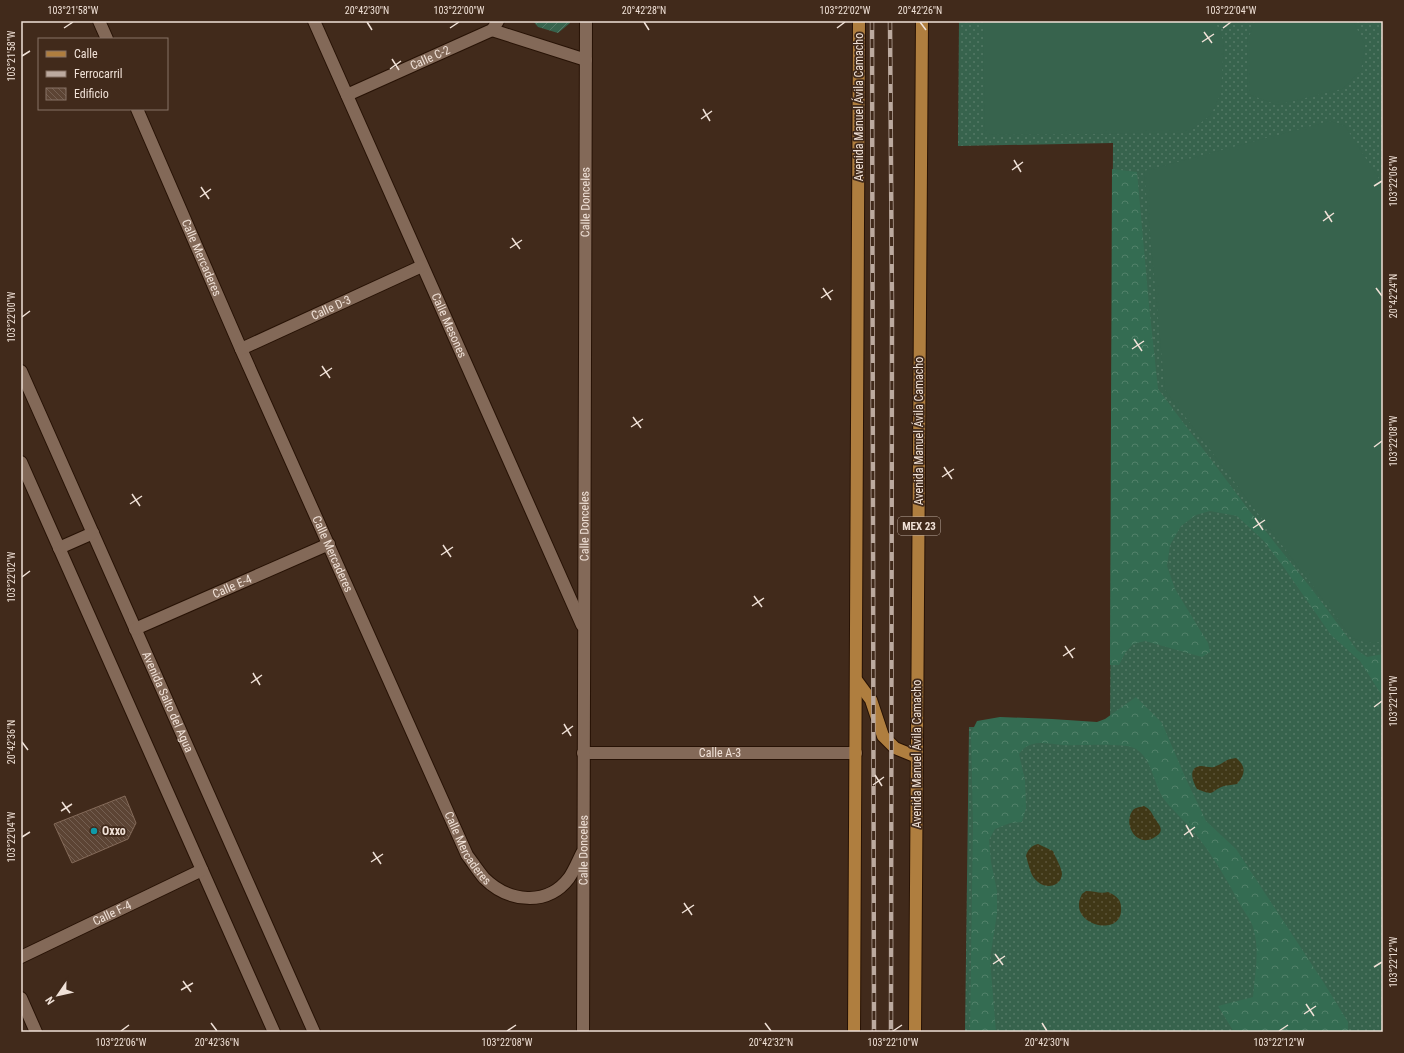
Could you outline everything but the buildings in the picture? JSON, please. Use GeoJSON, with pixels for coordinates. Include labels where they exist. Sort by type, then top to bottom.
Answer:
{"type":"FeatureCollection","features":[{"type":"Feature","properties":{"kind":"main road","name":"Avenida Manuel Ávila Camacho"},"geometry":{"type":"LineString","coordinates":[[854,1032],[857,681],[859,21]]}},
{"type":"Feature","properties":{"kind":"main road","name":"Avenida Manuel Ávila Camacho"},"geometry":{"type":"LineString","coordinates":[[915,1032],[922,21]]}},
{"type":"Feature","properties":{"kind":"main road"},"geometry":{"type":"LineString","coordinates":[[857,681],[871,700],[883,736],[895,748],[917,757]]}},
{"type":"Feature","properties":{"kind":"street"},"geometry":{"type":"LineString","coordinates":[[99,21],[107,38]]}},
{"type":"Feature","properties":{"kind":"street","name":"Calle Mesones"},"geometry":{"type":"LineString","coordinates":[[314,21],[584,630]]}},
{"type":"Feature","properties":{"kind":"street","name":"Calle Donceles"},"geometry":{"type":"LineString","coordinates":[[583,1032],[586,21]]}},
{"type":"Feature","properties":{"kind":"street","name":"Calle C-2"},"geometry":{"type":"LineString","coordinates":[[347,95],[495,26],[586,60]]}},
{"type":"Feature","properties":{"kind":"street","name":"Calle Mercaderes"},"geometry":{"type":"LineString","coordinates":[[137,110],[241,349],[467,856],[485,878],[504,893],[522,898],[538,897],[554,892],[568,878],[583,851]]}},
{"type":"Feature","properties":{"kind":"street","name":"Calle D-3"},"geometry":{"type":"LineString","coordinates":[[241,349],[422,266]]}},
{"type":"Feature","properties":{"kind":"street","name":"Avenida Salto del Agua"},"geometry":{"type":"LineString","coordinates":[[21,371],[314,1032]]}},
{"type":"Feature","properties":{"kind":"street"},"geometry":{"type":"LineString","coordinates":[[21,462],[274,1032]]}},
{"type":"Feature","properties":{"kind":"street"},"geometry":{"type":"LineString","coordinates":[[59,548],[93,533]]}},
{"type":"Feature","properties":{"kind":"street","name":"Calle E-4"},"geometry":{"type":"LineString","coordinates":[[135,629],[328,544]]}},
{"type":"Feature","properties":{"kind":"street","name":"Calle A-3"},"geometry":{"type":"LineString","coordinates":[[583,753],[856,753]]}},
{"type":"Feature","properties":{"kind":"street","name":"Calle F-4"},"geometry":{"type":"LineString","coordinates":[[21,956],[202,870]]}},
{"type":"Feature","properties":{"kind":"street"},"geometry":{"type":"LineString","coordinates":[[21,998],[36,1032]]}},
{"type":"Feature","properties":{"kind":"green space"},"geometry":{"type":"Polygon","coordinates":[[[533,21],[570,21],[570,23],[558,33],[538,27],[533,21]]]}},
{"type":"Feature","properties":{"kind":"green space"},"geometry":{"type":"Polygon","coordinates":[[[959,21],[1383,21],[1383,1032],[965,1032],[969,727],[1110,727],[1113,143],[958,146],[959,21]]]}},
{"type":"Feature","properties":{"kind":"green space"},"geometry":{"type":"Polygon","coordinates":[[[983,21],[1215,21],[1224,42],[1221,93],[1211,115],[1187,133],[985,135],[983,21]]]}},
{"type":"Feature","properties":{"kind":"green space"},"geometry":{"type":"Polygon","coordinates":[[[1255,21],[1353,21],[1365,45],[1361,71],[1342,89],[1277,105],[1248,94],[1247,42],[1255,21]]]}},
{"type":"Feature","properties":{"kind":"green space"},"geometry":{"type":"Polygon","coordinates":[[[1330,121],[1345,126],[1383,185],[1383,641],[1381,642],[1367,643],[1352,638],[1165,390],[1144,171],[1330,121]]]}},
{"type":"Feature","properties":{"kind":"green space"},"geometry":{"type":"Polygon","coordinates":[[[1112,169],[1137,172],[1158,389],[1357,650],[1367,657],[1383,654],[1383,697],[1360,661],[1331,635],[1264,541],[1237,516],[1210,511],[1196,515],[1181,526],[1170,545],[1167,566],[1175,589],[1208,643],[1210,652],[1202,657],[1145,641],[1133,644],[1125,653],[1119,665],[1110,665],[1112,169]]]}},
{"type":"Feature","properties":{"kind":"green space"},"geometry":{"type":"Polygon","coordinates":[[[1136,697],[1162,723],[1206,821],[1236,849],[1348,1022],[1348,1032],[1234,1032],[1218,1006],[1253,997],[1256,962],[1255,935],[1251,922],[1225,877],[1201,840],[1163,798],[1146,759],[1136,749],[1112,745],[1063,745],[1039,743],[1028,746],[1019,754],[1025,780],[1026,808],[1022,822],[1010,823],[995,829],[989,840],[991,862],[997,891],[997,913],[990,959],[996,1032],[970,1032],[973,824],[971,733],[977,721],[1000,717],[1097,722],[1105,719],[1136,697]]]}},
{"type":"Feature","properties":{"kind":"sand"},"geometry":{"type":"Polygon","coordinates":[[[1236,758],[1242,764],[1244,770],[1242,777],[1237,784],[1224,786],[1210,793],[1197,789],[1192,775],[1194,769],[1201,766],[1214,767],[1227,760],[1236,758]]]}},
{"type":"Feature","properties":{"kind":"sand"},"geometry":{"type":"Polygon","coordinates":[[[1144,806],[1151,812],[1161,830],[1158,835],[1148,840],[1142,840],[1137,837],[1130,828],[1129,822],[1133,810],[1144,806]]]}},
{"type":"Feature","properties":{"kind":"sand"},"geometry":{"type":"Polygon","coordinates":[[[1038,844],[1053,851],[1061,869],[1061,878],[1059,882],[1053,886],[1045,886],[1035,880],[1030,870],[1026,856],[1030,848],[1038,844]]]}},
{"type":"Feature","properties":{"kind":"sand"},"geometry":{"type":"Polygon","coordinates":[[[1086,891],[1102,893],[1108,892],[1117,898],[1121,907],[1119,917],[1114,923],[1105,926],[1096,924],[1081,914],[1079,905],[1082,894],[1086,891]]]}},
{"type":"Feature","properties":{"kind":"railway"},"geometry":{"type":"LineString","coordinates":[[872,21],[874,1032]]}},
{"type":"Feature","properties":{"kind":"railway"},"geometry":{"type":"LineString","coordinates":[[890,21],[892,306],[891,1032]]}},
{"type":"Feature","properties":{"kind":"place","name":"Oxxo"},"geometry":{"type":"Point","coordinates":[94,831]}}]}
